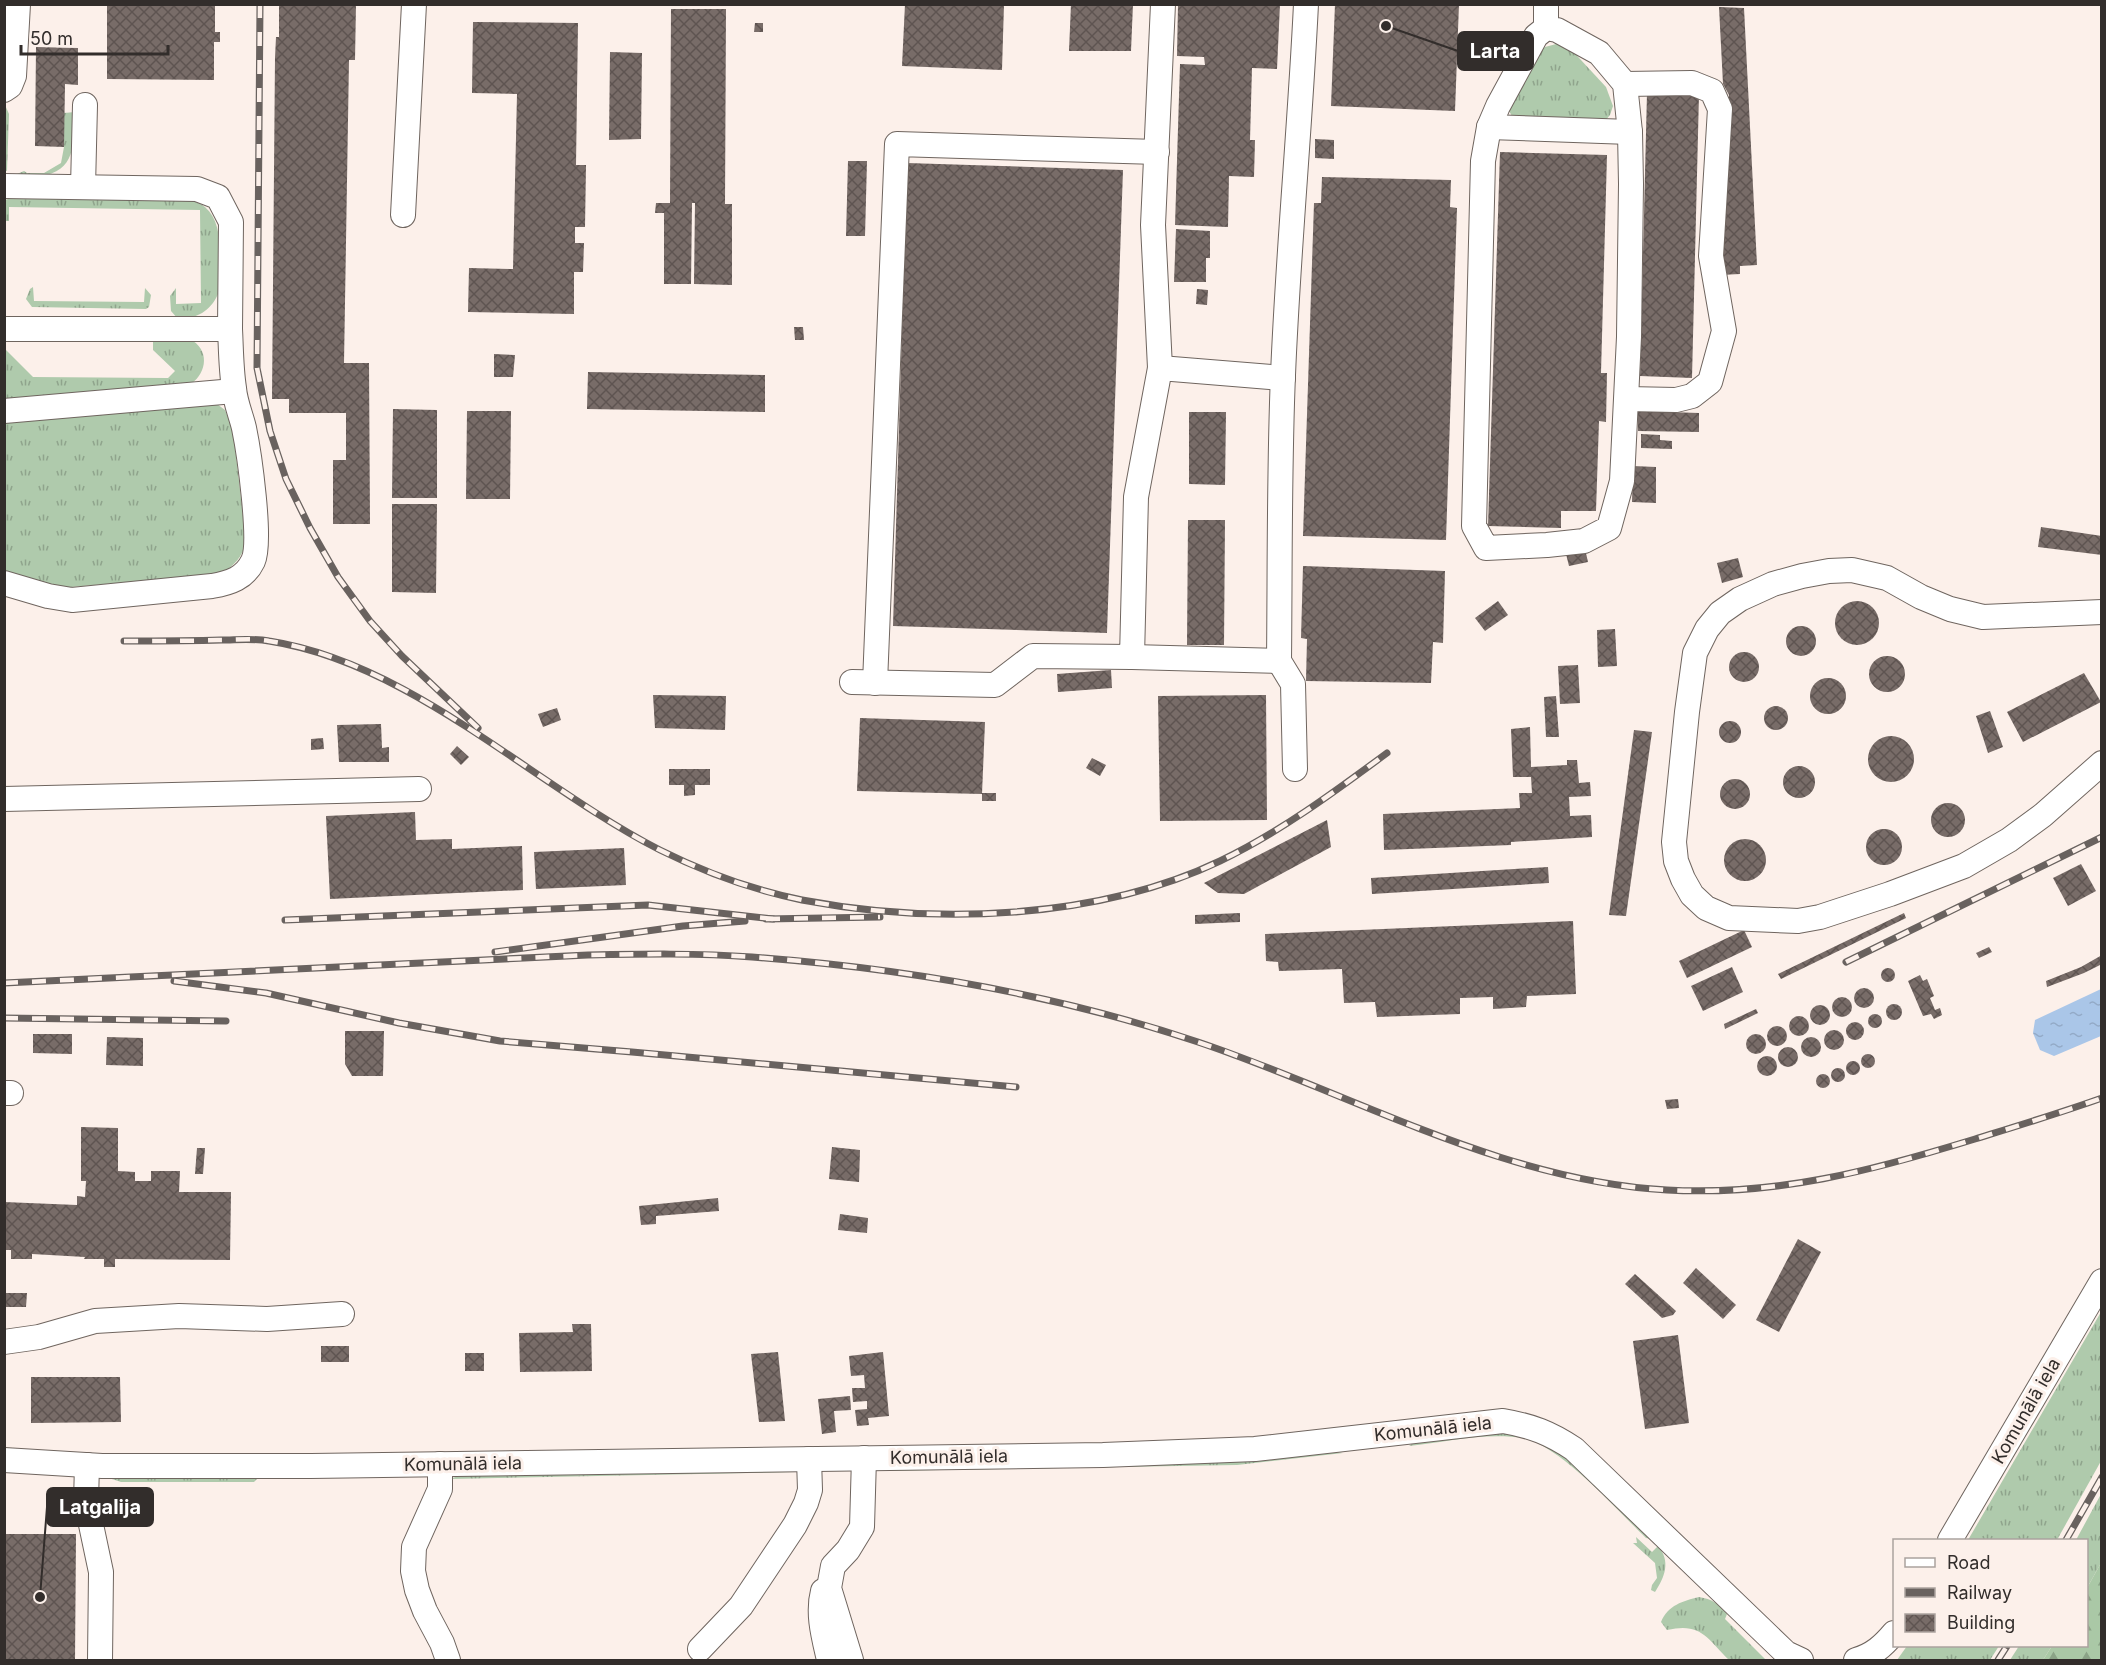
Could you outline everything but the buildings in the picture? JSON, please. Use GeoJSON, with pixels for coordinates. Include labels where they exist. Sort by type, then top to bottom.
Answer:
{"type":"FeatureCollection","features":[{"type":"Feature","properties":{"kind":"street"},"geometry":{"type":"LineString","coordinates":[[4,90],[10,86],[14,76],[18,4]]}},
{"type":"Feature","properties":{"kind":"street"},"geometry":{"type":"LineString","coordinates":[[403,215],[414,4]]}},
{"type":"Feature","properties":{"kind":"street"},"geometry":{"type":"LineString","coordinates":[[1132,657],[1136,497],[1160,368],[1153,225],[1163,4]]}},
{"type":"Feature","properties":{"kind":"street"},"geometry":{"type":"LineString","coordinates":[[1295,769],[1293,684],[1279,661],[1283,378],[1306,4]]}},
{"type":"Feature","properties":{"kind":"street"},"geometry":{"type":"LineString","coordinates":[[1546,16],[1557,30],[1599,53],[1625,84],[1630,132],[1629,338],[1622,481],[1609,528],[1584,541],[1486,548],[1474,526],[1483,161],[1489,127],[1508,86],[1546,16]]}},
{"type":"Feature","properties":{"kind":"street"},"geometry":{"type":"LineString","coordinates":[[1625,84],[1692,83],[1712,91],[1720,109],[1711,256],[1724,331],[1710,382],[1692,396],[1676,400],[1626,399]]}},
{"type":"Feature","properties":{"kind":"street"},"geometry":{"type":"LineString","coordinates":[[83,187],[85,105]]}},
{"type":"Feature","properties":{"kind":"street"},"geometry":{"type":"LineString","coordinates":[[1489,127],[1630,132]]}},
{"type":"Feature","properties":{"kind":"street"},"geometry":{"type":"LineString","coordinates":[[1156,152],[897,144],[864,683],[995,686],[1033,656],[1279,661]]}},
{"type":"Feature","properties":{"kind":"street"},"geometry":{"type":"LineString","coordinates":[[4,186],[197,189],[218,197],[231,222],[230,329],[234,391],[245,432],[257,540],[254,558],[249,569],[240,578],[212,586],[72,600],[48,596],[4,583]]}},
{"type":"Feature","properties":{"kind":"street"},"geometry":{"type":"LineString","coordinates":[[4,329],[230,329]]}},
{"type":"Feature","properties":{"kind":"street"},"geometry":{"type":"LineString","coordinates":[[1160,368],[1283,378]]}},
{"type":"Feature","properties":{"kind":"street"},"geometry":{"type":"LineString","coordinates":[[4,411],[234,391]]}},
{"type":"Feature","properties":{"kind":"street"},"geometry":{"type":"LineString","coordinates":[[2102,612],[1983,617],[1950,609],[1887,578],[1852,570],[1802,576],[1773,584],[1740,599],[1720,613],[1707,629],[1695,653],[1675,831],[1676,861],[1692,895],[1706,908],[1729,918],[1798,921],[1820,917],[1964,866],[2009,840],[2043,815],[2102,763]]}},
{"type":"Feature","properties":{"kind":"street"},"geometry":{"type":"LineString","coordinates":[[4,799],[419,789]]}},
{"type":"Feature","properties":{"kind":"street","name":"Komunālā iela"},"geometry":{"type":"LineString","coordinates":[[1951,1539],[2102,1281]]}},
{"type":"Feature","properties":{"kind":"street"},"geometry":{"type":"LineString","coordinates":[[4,1342],[39,1337],[94,1321],[179,1316],[267,1319],[342,1314]]}},
{"type":"Feature","properties":{"kind":"street","name":"Komunālā iela"},"geometry":{"type":"LineString","coordinates":[[4,1460],[87,1465],[440,1464],[1103,1455],[1255,1449],[1503,1421],[1527,1425],[1552,1435],[1574,1449],[1786,1653],[1801,1660]]}},
{"type":"Feature","properties":{"kind":"street"},"geometry":{"type":"LineString","coordinates":[[851,1660],[829,1588],[833,1566],[848,1550],[862,1527],[864,1458]]}},
{"type":"Feature","properties":{"kind":"street"},"geometry":{"type":"LineString","coordinates":[[700,1649],[741,1606],[795,1525],[810,1490],[809,1459]]}},
{"type":"Feature","properties":{"kind":"street"},"geometry":{"type":"LineString","coordinates":[[440,1464],[441,1489],[414,1547],[413,1571],[425,1611],[435,1626],[448,1660]]}},
{"type":"Feature","properties":{"kind":"street"},"geometry":{"type":"LineString","coordinates":[[87,1465],[86,1501],[101,1572],[100,1660]]}},
{"type":"Feature","properties":{"kind":"street"},"geometry":{"type":"LineString","coordinates":[[829,1588],[823,1591],[820,1599],[821,1627],[829,1660]]}},
{"type":"Feature","properties":{"kind":"street"},"geometry":{"type":"LineString","coordinates":[[1856,1660],[1869,1656],[1883,1647],[1893,1634]]}},
{"type":"Feature","properties":{"kind":"green space"},"geometry":{"type":"Polygon","coordinates":[[[1560,43],[1568,46],[1606,87],[1613,106],[1605,121],[1512,116],[1509,111],[1537,54],[1545,47],[1560,43]]]}},
{"type":"Feature","properties":{"kind":"green space"},"geometry":{"type":"Polygon","coordinates":[[[5,105],[9,114],[7,171],[4,170],[5,105]]]}},
{"type":"Feature","properties":{"kind":"green space"},"geometry":{"type":"Polygon","coordinates":[[[75,112],[72,151],[64,166],[46,175],[17,174],[24,171],[44,173],[61,163],[64,147],[64,113],[75,112]]]}},
{"type":"Feature","properties":{"kind":"green space"},"geometry":{"type":"Polygon","coordinates":[[[11,198],[187,199],[199,203],[212,215],[219,236],[218,294],[207,310],[197,315],[178,319],[171,311],[170,296],[176,288],[176,304],[201,303],[200,210],[9,207],[9,221],[5,221],[5,200],[11,198]]]}},
{"type":"Feature","properties":{"kind":"green space"},"geometry":{"type":"Polygon","coordinates":[[[33,287],[34,301],[144,302],[145,288],[151,295],[149,307],[146,309],[32,307],[26,299],[33,287]]]}},
{"type":"Feature","properties":{"kind":"green space"},"geometry":{"type":"Polygon","coordinates":[[[185,339],[199,346],[204,364],[195,381],[189,385],[5,401],[4,348],[33,377],[168,378],[175,371],[153,350],[153,341],[185,339]]]}},
{"type":"Feature","properties":{"kind":"green space"},"geometry":{"type":"Polygon","coordinates":[[[217,404],[225,410],[233,430],[246,541],[240,556],[230,568],[220,574],[60,588],[5,572],[5,416],[217,404]]]}},
{"type":"Feature","properties":{"kind":"green space"},"geometry":{"type":"Polygon","coordinates":[[[2101,1312],[2101,1461],[2058,1539],[1969,1539],[2101,1312]]]}},
{"type":"Feature","properties":{"kind":"green space"},"geometry":{"type":"Polygon","coordinates":[[[1489,1433],[1520,1435],[1558,1450],[1651,1539],[1646,1538],[1588,1480],[1538,1443],[1523,1438],[1495,1436],[1409,1446],[1413,1443],[1489,1433]]]}},
{"type":"Feature","properties":{"kind":"green space"},"geometry":{"type":"Polygon","coordinates":[[[1331,1451],[1343,1453],[1237,1465],[879,1471],[887,1468],[1233,1462],[1331,1451]]]}},
{"type":"Feature","properties":{"kind":"green space"},"geometry":{"type":"Polygon","coordinates":[[[792,1470],[795,1472],[450,1479],[461,1475],[792,1470]]]}},
{"type":"Feature","properties":{"kind":"green space"},"geometry":{"type":"Polygon","coordinates":[[[258,1478],[254,1482],[121,1482],[112,1479],[258,1478]]]}},
{"type":"Feature","properties":{"kind":"green space"},"geometry":{"type":"Polygon","coordinates":[[[2101,1494],[2101,1563],[2088,1586],[2088,1539],[2077,1539],[2101,1494]]]}},
{"type":"Feature","properties":{"kind":"green space"},"geometry":{"type":"Polygon","coordinates":[[[1636,1537],[1652,1552],[1658,1546],[1664,1557],[1664,1575],[1655,1592],[1651,1590],[1657,1578],[1655,1563],[1633,1543],[1637,1543],[1636,1537]]]}},
{"type":"Feature","properties":{"kind":"green space"},"geometry":{"type":"Polygon","coordinates":[[[2101,1563],[2101,1660],[2043,1660],[2051,1647],[2088,1647],[2088,1586],[2101,1563]]]}},
{"type":"Feature","properties":{"kind":"green space"},"geometry":{"type":"Polygon","coordinates":[[[1699,1597],[1721,1607],[1727,1614],[1725,1619],[1766,1660],[1729,1660],[1709,1639],[1696,1630],[1679,1628],[1667,1630],[1661,1622],[1668,1611],[1682,1602],[1699,1597]]]}},
{"type":"Feature","properties":{"kind":"green space"},"geometry":{"type":"Polygon","coordinates":[[[1906,1647],[1998,1647],[1990,1660],[1897,1660],[1906,1647]]]}},
{"type":"Feature","properties":{"kind":"green space"},"geometry":{"type":"Polygon","coordinates":[[[2018,1647],[2051,1647],[2043,1660],[2010,1660],[2018,1647]]]}},
{"type":"Feature","properties":{"kind":"water"},"geometry":{"type":"Polygon","coordinates":[[[2101,989],[2101,1036],[2054,1056],[2040,1050],[2033,1033],[2035,1020],[2101,989]]]}},
{"type":"Feature","properties":{"kind":"railway"},"geometry":{"type":"LineString","coordinates":[[260,4],[257,368],[270,431],[286,479],[338,577],[370,621],[402,656],[478,728]]}},
{"type":"Feature","properties":{"kind":"railway"},"geometry":{"type":"LineString","coordinates":[[124,641],[257,640],[322,654],[373,674],[422,700],[613,823],[660,850],[694,866],[747,886],[802,900],[906,913],[1014,912],[1068,906],[1121,896],[1172,881],[1220,861],[1264,838],[1387,753]]}},
{"type":"Feature","properties":{"kind":"railway"},"geometry":{"type":"LineString","coordinates":[[1846,962],[2102,837]]}},
{"type":"Feature","properties":{"kind":"railway"},"geometry":{"type":"LineString","coordinates":[[285,920],[648,905],[773,919]]}},
{"type":"Feature","properties":{"kind":"railway"},"geometry":{"type":"LineString","coordinates":[[766,919],[880,917]]}},
{"type":"Feature","properties":{"kind":"railway"},"geometry":{"type":"LineString","coordinates":[[495,952],[683,926],[745,921]]}},
{"type":"Feature","properties":{"kind":"railway"},"geometry":{"type":"LineString","coordinates":[[4,983],[588,955],[732,956],[865,968],[1034,997],[1144,1025],[1256,1063],[1487,1153],[1546,1170],[1606,1183],[1667,1190],[1747,1189],[1785,1185],[1861,1171],[1936,1151],[2102,1098]]}},
{"type":"Feature","properties":{"kind":"railway"},"geometry":{"type":"LineString","coordinates":[[174,981],[266,993],[399,1023],[500,1041],[1016,1087]]}},
{"type":"Feature","properties":{"kind":"railway"},"geometry":{"type":"LineString","coordinates":[[4,1018],[226,1021]]}},
{"type":"Feature","properties":{"kind":"railway"},"geometry":{"type":"LineString","coordinates":[[2067,1539],[2102,1477]]}},
{"type":"Feature","properties":{"kind":"railway"},"geometry":{"type":"LineString","coordinates":[[1998,1660],[2006,1647]]}},
{"type":"Feature","properties":{"kind":"place","name":"Larta"},"geometry":{"type":"Point","coordinates":[1386,26]}},
{"type":"Feature","properties":{"kind":"place","name":"Latgalija"},"geometry":{"type":"Point","coordinates":[40,1597]}}]}
